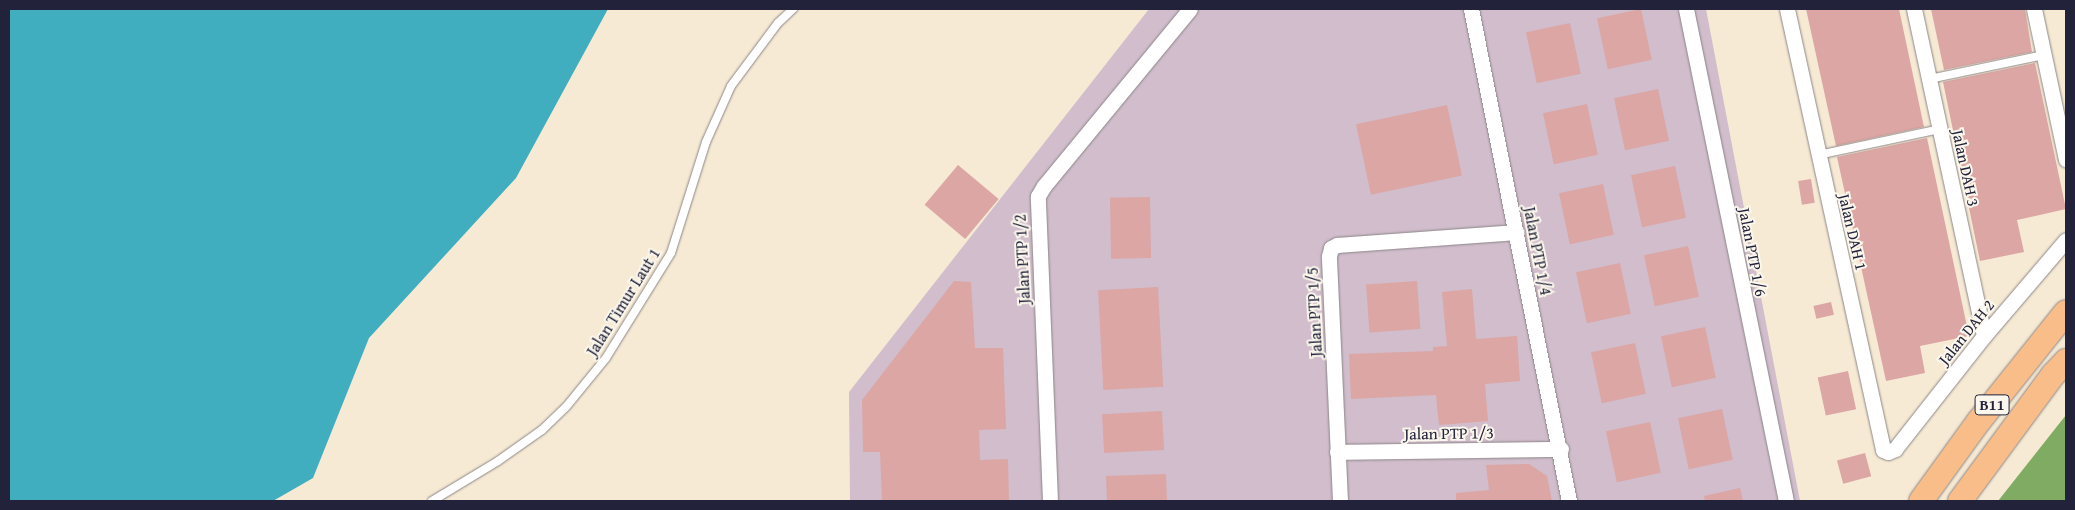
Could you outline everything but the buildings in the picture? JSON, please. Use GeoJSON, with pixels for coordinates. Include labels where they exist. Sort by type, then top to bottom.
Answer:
{"type":"FeatureCollection","features":[{"type":"Feature","properties":{"kind":"main road","name":"B11"},"geometry":{"type":"LineString","coordinates":[[1922,501],[1979,421],[2066,312]]}},
{"type":"Feature","properties":{"kind":"main road","name":"B11"},"geometry":{"type":"LineString","coordinates":[[1960,501],[1987,467],[2053,375],[2066,361]]}},
{"type":"Feature","properties":{"kind":"main road"},"geometry":{"type":"LineString","coordinates":[[1973,501],[1987,467]]}},
{"type":"Feature","properties":{"kind":"street","name":"Jalan PTP 1/2"},"geometry":{"type":"LineString","coordinates":[[1050,501],[1038,196],[1044,186],[1190,9]]}},
{"type":"Feature","properties":{"kind":"street","name":"Jalan PTP 1/4"},"geometry":{"type":"LineString","coordinates":[[1471,9],[1517,232],[1569,501]]}},
{"type":"Feature","properties":{"kind":"street","name":"Jalan PTP 1/6"},"geometry":{"type":"LineString","coordinates":[[1686,9],[1786,501]]}},
{"type":"Feature","properties":{"kind":"street","name":"Jalan DAH 1"},"geometry":{"type":"LineString","coordinates":[[1788,9],[1883,450],[1888,452],[1895,449]]}},
{"type":"Feature","properties":{"kind":"street","name":"Jalan DAH 3"},"geometry":{"type":"LineString","coordinates":[[1914,9],[1984,336]]}},
{"type":"Feature","properties":{"kind":"street"},"geometry":{"type":"LineString","coordinates":[[2034,9],[2066,160]]}},
{"type":"Feature","properties":{"kind":"street","name":"Jalan PTP 1/5"},"geometry":{"type":"LineString","coordinates":[[1340,501],[1329,256],[1331,248],[1337,244],[1517,232]]}},
{"type":"Feature","properties":{"kind":"street","name":"Jalan DAH 2"},"geometry":{"type":"LineString","coordinates":[[1895,449],[1984,336],[2066,240]]}},
{"type":"Feature","properties":{"kind":"street","name":"Jalan PTP 1/3"},"geometry":{"type":"LineString","coordinates":[[1337,452],[1560,449]]}},
{"type":"Feature","properties":{"kind":"lane","name":"Jalan Timur Laut 1"},"geometry":{"type":"LineString","coordinates":[[432,501],[498,461],[542,430],[566,407],[606,358],[671,253],[706,142],[731,86],[778,23],[793,9]]}},
{"type":"Feature","properties":{"kind":"lane"},"geometry":{"type":"LineString","coordinates":[[1929,80],[2044,55]]}},
{"type":"Feature","properties":{"kind":"lane"},"geometry":{"type":"LineString","coordinates":[[1818,155],[1940,128]]}},
{"type":"Feature","properties":{"kind":"shaded area"},"geometry":{"type":"Polygon","coordinates":[[[1149,9],[1706,9],[1800,501],[850,501],[849,392],[1149,9]]]}},
{"type":"Feature","properties":{"kind":"green space"},"geometry":{"type":"Polygon","coordinates":[[[2066,415],[2066,501],[1998,501],[2066,415]]]}},
{"type":"Feature","properties":{"kind":"water"},"geometry":{"type":"Polygon","coordinates":[[[9,9],[608,9],[516,178],[369,338],[313,478],[273,501],[9,501],[9,9]]]}}]}
